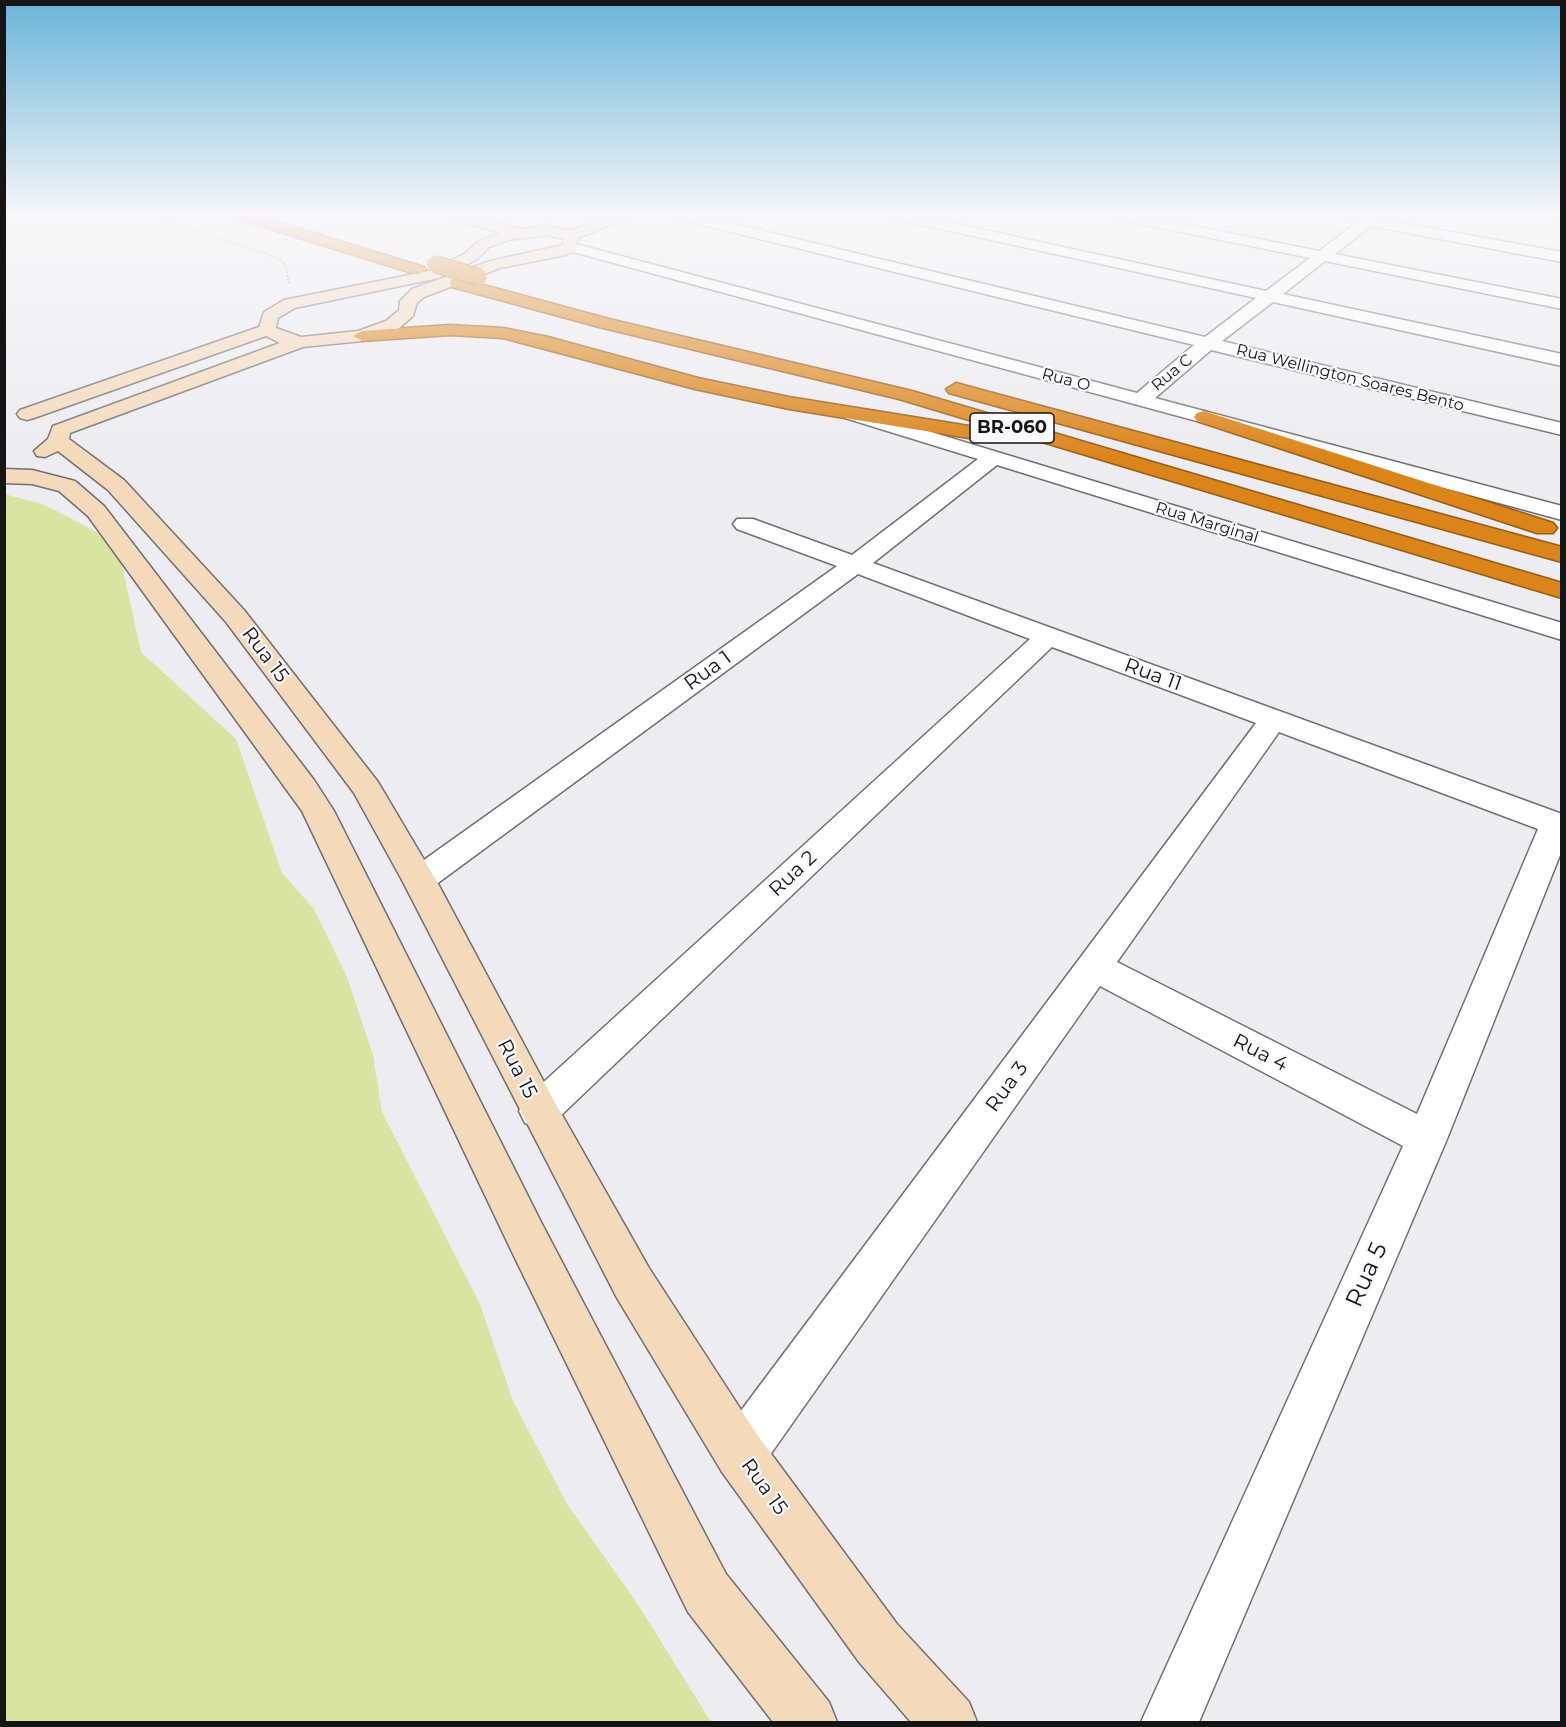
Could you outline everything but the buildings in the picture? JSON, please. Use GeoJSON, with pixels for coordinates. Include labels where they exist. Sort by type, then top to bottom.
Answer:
{"type":"FeatureCollection","features":[{"type":"Feature","properties":{"kind":"highway","name":"BR-060"},"geometry":{"type":"LineString","coordinates":[[509,297],[647,333],[849,380],[1562,591]]}},
{"type":"Feature","properties":{"kind":"highway","name":"BR-060"},"geometry":{"type":"LineString","coordinates":[[554,297],[624,315],[1004,401],[1562,555]]}},
{"type":"Feature","properties":{"kind":"highway"},"geometry":{"type":"LineString","coordinates":[[362,336],[450,330],[502,333],[542,340],[695,383],[852,414],[1087,450]]}},
{"type":"Feature","properties":{"kind":"highway"},"geometry":{"type":"LineString","coordinates":[[1204,417],[1562,533]]}},
{"type":"Feature","properties":{"kind":"street"},"geometry":{"type":"LineString","coordinates":[[267,330],[270,316],[290,304],[327,297]]}},
{"type":"Feature","properties":{"kind":"street"},"geometry":{"type":"LineString","coordinates":[[4,413],[27,414],[267,330],[285,339],[302,342],[332,341],[362,336],[392,325],[407,312],[410,301],[414,297]]}},
{"type":"Feature","properties":{"kind":"street","name":"Rua O"},"geometry":{"type":"LineString","coordinates":[[767,297],[1562,513]]}},
{"type":"Feature","properties":{"kind":"street","name":"Rua Wellington Soares Bento"},"geometry":{"type":"LineString","coordinates":[[1013,297],[1562,429]]}},
{"type":"Feature","properties":{"kind":"street"},"geometry":{"type":"LineString","coordinates":[[1272,297],[1562,360]]}},
{"type":"Feature","properties":{"kind":"street","name":"Rua C"},"geometry":{"type":"LineString","coordinates":[[1140,400],[1207,344],[1272,297]]}},
{"type":"Feature","properties":{"kind":"street"},"geometry":{"type":"LineString","coordinates":[[1525,297],[1562,304]]}},
{"type":"Feature","properties":{"kind":"street"},"geometry":{"type":"LineString","coordinates":[[4,468],[42,453],[59,435],[302,342]]}},
{"type":"Feature","properties":{"kind":"street","name":"Rua 15"},"geometry":{"type":"LineString","coordinates":[[27,414],[49,420],[59,435],[117,485],[235,616],[367,789],[419,880],[539,1112],[633,1283],[740,1454],[878,1643],[949,1722]]}},
{"type":"Feature","properties":{"kind":"street","name":"Rua Marginal"},"geometry":{"type":"LineString","coordinates":[[852,414],[1562,632]]}},
{"type":"Feature","properties":{"kind":"street","name":"Rua 1"},"geometry":{"type":"LineString","coordinates":[[419,880],[855,565],[993,458]]}},
{"type":"Feature","properties":{"kind":"street"},"geometry":{"type":"LineString","coordinates":[[4,476],[32,477],[67,486],[96,511],[303,787],[318,811],[527,1238],[707,1593],[809,1722]]}},
{"type":"Feature","properties":{"kind":"street","name":"Rua 11"},"geometry":{"type":"LineString","coordinates":[[745,524],[1559,825]]}},
{"type":"Feature","properties":{"kind":"street","name":"Rua 2"},"geometry":{"type":"LineString","coordinates":[[539,1112],[1048,636]]}},
{"type":"Feature","properties":{"kind":"street","name":"Rua 3"},"geometry":{"type":"LineString","coordinates":[[740,1454],[1274,719]]}},
{"type":"Feature","properties":{"kind":"street","name":"Rua 5"},"geometry":{"type":"LineString","coordinates":[[1170,1722],[1427,1139],[1559,825]]}},
{"type":"Feature","properties":{"kind":"street","name":"Rua 4"},"geometry":{"type":"LineString","coordinates":[[1094,967],[1427,1139]]}},
{"type":"Feature","properties":{"kind":"path"},"geometry":{"type":"LineString","coordinates":[[290,297],[290,304]]}},
{"type":"Feature","properties":{"kind":"green space"},"geometry":{"type":"Polygon","coordinates":[[[4,494],[42,504],[65,515],[98,533],[120,556],[141,652],[236,739],[282,873],[314,909],[347,977],[373,1055],[382,1112],[480,1304],[513,1401],[567,1504],[639,1606],[711,1722],[5,1722],[4,494]]]}}]}
